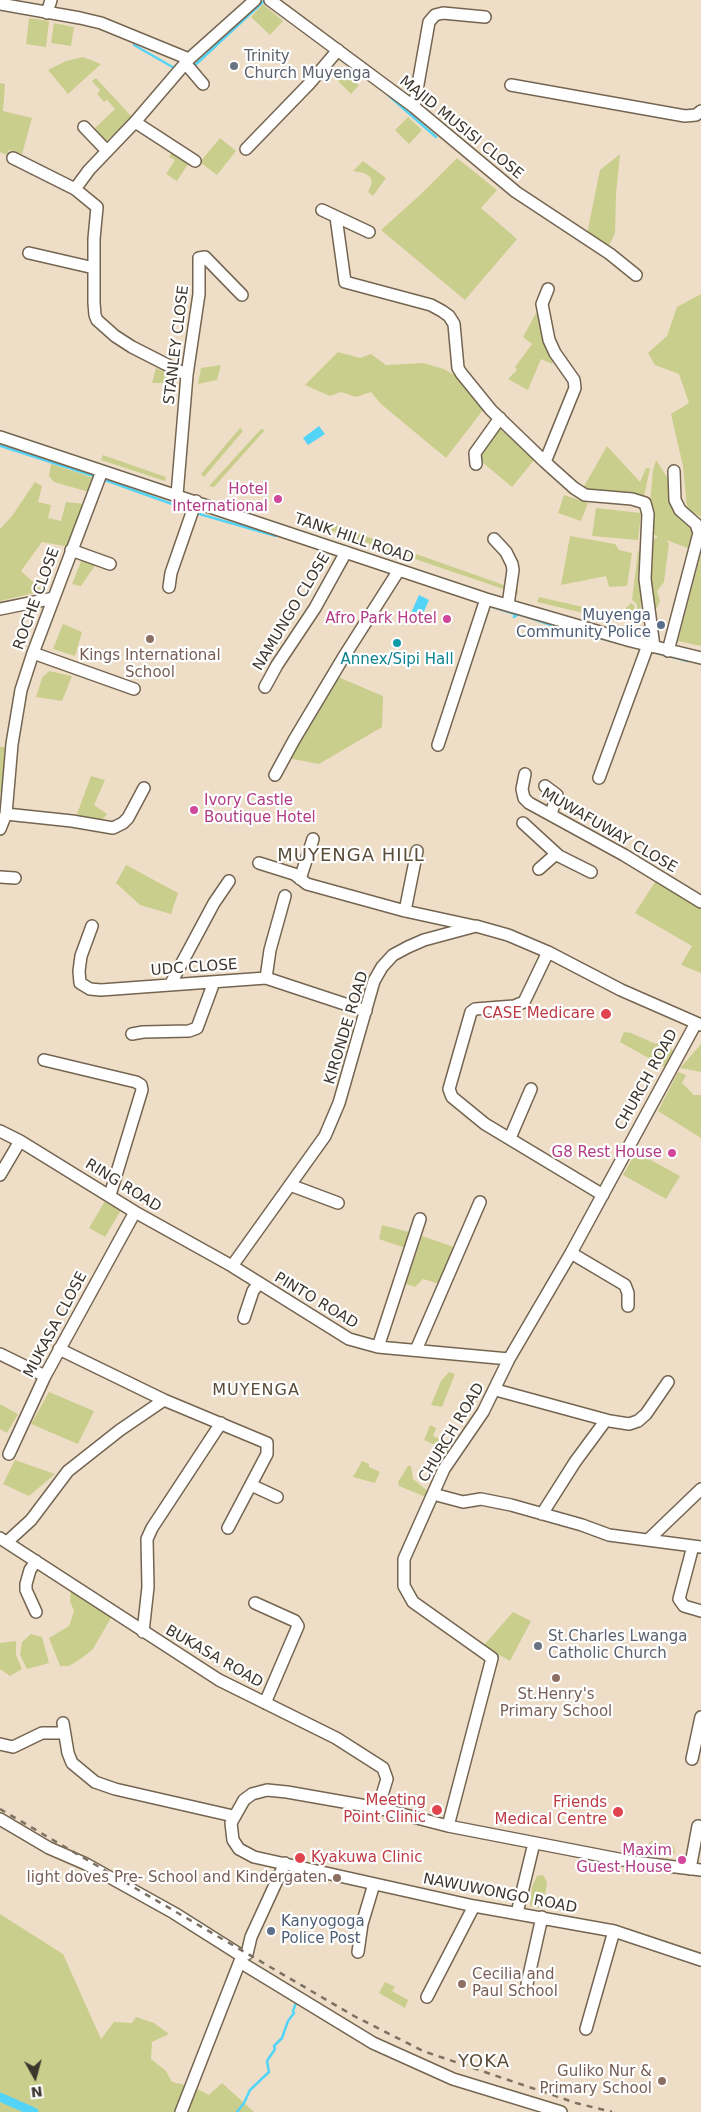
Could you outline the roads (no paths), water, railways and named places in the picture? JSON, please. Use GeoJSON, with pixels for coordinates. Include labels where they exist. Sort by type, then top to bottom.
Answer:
{"type":"FeatureCollection","features":[{"type":"Feature","properties":{"kind":"street"},"geometry":{"type":"LineString","coordinates":[[47,13],[51,0]]}},
{"type":"Feature","properties":{"kind":"street"},"geometry":{"type":"LineString","coordinates":[[75,189],[107,150],[135,122],[187,62],[255,0]]}},
{"type":"Feature","properties":{"kind":"street","name":"MAJID MUSISI CLOSE"},"geometry":{"type":"LineString","coordinates":[[270,0],[414,107],[516,192],[610,254],[636,274]]}},
{"type":"Feature","properties":{"kind":"street"},"geometry":{"type":"LineString","coordinates":[[0,4],[101,23],[187,62],[203,84]]}},
{"type":"Feature","properties":{"kind":"street"},"geometry":{"type":"LineString","coordinates":[[414,107],[429,22],[435,14],[486,17]]}},
{"type":"Feature","properties":{"kind":"street"},"geometry":{"type":"LineString","coordinates":[[246,149],[309,84],[338,50]]}},
{"type":"Feature","properties":{"kind":"street"},"geometry":{"type":"LineString","coordinates":[[511,85],[685,116],[696,115],[701,111]]}},
{"type":"Feature","properties":{"kind":"street"},"geometry":{"type":"LineString","coordinates":[[135,122],[195,160]]}},
{"type":"Feature","properties":{"kind":"street"},"geometry":{"type":"LineString","coordinates":[[84,126],[107,150]]}},
{"type":"Feature","properties":{"kind":"street"},"geometry":{"type":"LineString","coordinates":[[12,158],[75,189],[97,207],[94,310],[100,323],[115,336],[187,375]]}},
{"type":"Feature","properties":{"kind":"street"},"geometry":{"type":"LineString","coordinates":[[322,210],[368,232]]}},
{"type":"Feature","properties":{"kind":"street"},"geometry":{"type":"LineString","coordinates":[[336,217],[344,282],[431,305],[449,316],[455,328],[458,368],[478,395],[545,462],[574,488],[585,495],[632,499],[645,503],[648,514],[645,579],[651,646],[599,778]]}},
{"type":"Feature","properties":{"kind":"street"},"geometry":{"type":"LineString","coordinates":[[29,253],[94,268]]}},
{"type":"Feature","properties":{"kind":"street","name":"STANLEY CLOSE"},"geometry":{"type":"LineString","coordinates":[[177,495],[187,375],[199,294],[198,258],[205,257],[242,295]]}},
{"type":"Feature","properties":{"kind":"street"},"geometry":{"type":"LineString","coordinates":[[545,462],[575,388],[574,380],[555,353],[549,340],[542,304],[548,288]]}},
{"type":"Feature","properties":{"kind":"street"},"geometry":{"type":"LineString","coordinates":[[476,464],[475,453],[500,418]]}},
{"type":"Feature","properties":{"kind":"street","name":"TANK HILL ROAD"},"geometry":{"type":"LineString","coordinates":[[0,437],[486,599],[668,651],[701,658]]}},
{"type":"Feature","properties":{"kind":"street","name":"ROCHE CLOSE"},"geometry":{"type":"LineString","coordinates":[[0,828],[6,814],[6,744],[21,690],[71,550],[102,471]]}},
{"type":"Feature","properties":{"kind":"street"},"geometry":{"type":"LineString","coordinates":[[668,651],[699,539],[696,524],[680,510],[675,500],[674,471]]}},
{"type":"Feature","properties":{"kind":"street"},"geometry":{"type":"LineString","coordinates":[[169,587],[171,573],[196,501]]}},
{"type":"Feature","properties":{"kind":"street"},"geometry":{"type":"LineString","coordinates":[[494,539],[506,552],[512,564],[513,575],[508,605]]}},
{"type":"Feature","properties":{"kind":"street"},"geometry":{"type":"LineString","coordinates":[[71,550],[110,564]]}},
{"type":"Feature","properties":{"kind":"street","name":"NAMUNGO CLOSE"},"geometry":{"type":"LineString","coordinates":[[265,687],[277,665],[315,608],[346,552]]}},
{"type":"Feature","properties":{"kind":"street"},"geometry":{"type":"LineString","coordinates":[[276,775],[343,658],[399,570]]}},
{"type":"Feature","properties":{"kind":"street"},"geometry":{"type":"LineString","coordinates":[[0,609],[54,598]]}},
{"type":"Feature","properties":{"kind":"street"},"geometry":{"type":"LineString","coordinates":[[438,744],[486,599]]}},
{"type":"Feature","properties":{"kind":"street"},"geometry":{"type":"LineString","coordinates":[[33,653],[134,689]]}},
{"type":"Feature","properties":{"kind":"street","name":"MUWAFUWAY CLOSE"},"geometry":{"type":"LineString","coordinates":[[525,774],[522,785],[524,798],[624,855],[701,902]]}},
{"type":"Feature","properties":{"kind":"street"},"geometry":{"type":"LineString","coordinates":[[545,786],[557,795],[550,814]]}},
{"type":"Feature","properties":{"kind":"street"},"geometry":{"type":"LineString","coordinates":[[6,814],[72,821],[113,828],[128,818],[144,788]]}},
{"type":"Feature","properties":{"kind":"street"},"geometry":{"type":"LineString","coordinates":[[524,823],[556,854],[591,872]]}},
{"type":"Feature","properties":{"kind":"street"},"geometry":{"type":"LineString","coordinates":[[300,879],[313,838]]}},
{"type":"Feature","properties":{"kind":"street"},"geometry":{"type":"LineString","coordinates":[[405,911],[418,851]]}},
{"type":"Feature","properties":{"kind":"street"},"geometry":{"type":"LineString","coordinates":[[539,868],[556,854]]}},
{"type":"Feature","properties":{"kind":"street"},"geometry":{"type":"LineString","coordinates":[[259,863],[294,874],[307,884],[405,911],[476,926],[508,935],[548,952],[621,990],[698,1024]]}},
{"type":"Feature","properties":{"kind":"street"},"geometry":{"type":"LineString","coordinates":[[0,878],[15,878]]}},
{"type":"Feature","properties":{"kind":"street"},"geometry":{"type":"LineString","coordinates":[[170,984],[214,903],[229,881]]}},
{"type":"Feature","properties":{"kind":"street"},"geometry":{"type":"LineString","coordinates":[[266,978],[270,950],[285,896]]}},
{"type":"Feature","properties":{"kind":"street","name":"UDC CLOSE"},"geometry":{"type":"LineString","coordinates":[[92,926],[81,956],[78,971],[80,983],[84,987],[101,990],[266,978],[366,1011]]}},
{"type":"Feature","properties":{"kind":"street","name":"KIRONDE ROAD"},"geometry":{"type":"LineString","coordinates":[[232,1266],[325,1136],[339,1103],[374,981],[382,966],[393,955],[424,940],[476,926]]}},
{"type":"Feature","properties":{"kind":"street"},"geometry":{"type":"LineString","coordinates":[[548,952],[524,1002],[514,1006],[475,1009],[471,1012],[449,1085],[449,1092],[452,1097],[485,1124],[603,1195]]}},
{"type":"Feature","properties":{"kind":"street"},"geometry":{"type":"LineString","coordinates":[[132,1034],[189,1031],[197,1028],[214,982]]}},
{"type":"Feature","properties":{"kind":"street","name":"CHURCH ROAD"},"geometry":{"type":"LineString","coordinates":[[448,1826],[492,1658],[419,1607],[404,1586],[404,1559],[444,1469],[496,1390],[509,1359],[571,1253],[627,1147],[698,1024]]}},
{"type":"Feature","properties":{"kind":"street"},"geometry":{"type":"LineString","coordinates":[[44,1060],[136,1082],[141,1085],[142,1090],[110,1195]]}},
{"type":"Feature","properties":{"kind":"street"},"geometry":{"type":"LineString","coordinates":[[510,1138],[531,1088]]}},
{"type":"Feature","properties":{"kind":"street","name":"RING ROAD"},"geometry":{"type":"LineString","coordinates":[[0,1131],[20,1141],[135,1212],[232,1266]]}},
{"type":"Feature","properties":{"kind":"street"},"geometry":{"type":"LineString","coordinates":[[0,1175],[20,1141]]}},
{"type":"Feature","properties":{"kind":"street"},"geometry":{"type":"LineString","coordinates":[[290,1185],[338,1203]]}},
{"type":"Feature","properties":{"kind":"street"},"geometry":{"type":"LineString","coordinates":[[416,1350],[480,1202]]}},
{"type":"Feature","properties":{"kind":"street","name":"MUKASA CLOSE"},"geometry":{"type":"LineString","coordinates":[[9,1454],[44,1376],[135,1212]]}},
{"type":"Feature","properties":{"kind":"street"},"geometry":{"type":"LineString","coordinates":[[378,1347],[420,1219]]}},
{"type":"Feature","properties":{"kind":"street"},"geometry":{"type":"LineString","coordinates":[[571,1253],[625,1285],[628,1293],[628,1306]]}},
{"type":"Feature","properties":{"kind":"street","name":"PINTO ROAD"},"geometry":{"type":"LineString","coordinates":[[232,1266],[349,1339],[378,1347],[509,1359]]}},
{"type":"Feature","properties":{"kind":"street"},"geometry":{"type":"LineString","coordinates":[[244,1318],[259,1283]]}},
{"type":"Feature","properties":{"kind":"street"},"geometry":{"type":"LineString","coordinates":[[59,1349],[164,1400],[267,1443],[267,1454],[228,1528]]}},
{"type":"Feature","properties":{"kind":"street"},"geometry":{"type":"LineString","coordinates":[[0,1354],[44,1376]]}},
{"type":"Feature","properties":{"kind":"street"},"geometry":{"type":"LineString","coordinates":[[496,1390],[620,1424],[629,1424],[638,1421],[646,1414],[668,1382]]}},
{"type":"Feature","properties":{"kind":"street"},"geometry":{"type":"LineString","coordinates":[[3,1540],[31,1520],[68,1471],[120,1430],[164,1400]]}},
{"type":"Feature","properties":{"kind":"street"},"geometry":{"type":"LineString","coordinates":[[542,1514],[575,1462],[606,1420]]}},
{"type":"Feature","properties":{"kind":"street"},"geometry":{"type":"LineString","coordinates":[[143,1632],[148,1587],[147,1539],[152,1528],[221,1423]]}},
{"type":"Feature","properties":{"kind":"street"},"geometry":{"type":"LineString","coordinates":[[251,1485],[277,1497]]}},
{"type":"Feature","properties":{"kind":"street"},"geometry":{"type":"LineString","coordinates":[[648,1540],[701,1489]]}},
{"type":"Feature","properties":{"kind":"street"},"geometry":{"type":"LineString","coordinates":[[433,1494],[463,1502],[481,1499],[542,1514],[609,1535],[697,1546],[679,1599],[680,1603],[684,1606],[701,1611]]}},
{"type":"Feature","properties":{"kind":"street","name":"BUKASA ROAD"},"geometry":{"type":"LineString","coordinates":[[3,1540],[221,1681],[336,1738],[383,1768],[387,1779],[378,1808]]}},
{"type":"Feature","properties":{"kind":"street"},"geometry":{"type":"LineString","coordinates":[[36,1561],[30,1570],[26,1584],[26,1590],[36,1612]]}},
{"type":"Feature","properties":{"kind":"street"},"geometry":{"type":"LineString","coordinates":[[255,1603],[295,1621],[298,1626],[265,1703]]}},
{"type":"Feature","properties":{"kind":"street"},"geometry":{"type":"LineString","coordinates":[[692,1759],[701,1717]]}},
{"type":"Feature","properties":{"kind":"street"},"geometry":{"type":"LineString","coordinates":[[0,1744],[13,1747],[42,1733],[64,1728],[72,1763],[88,1778],[101,1785],[234,1816],[244,1800],[252,1794],[267,1790],[286,1792],[378,1808],[448,1826],[634,1862],[695,1869],[698,1826]]}},
{"type":"Feature","properties":{"kind":"street","name":"NAWUWONGO ROAD"},"geometry":{"type":"LineString","coordinates":[[234,1816],[231,1827],[233,1840],[239,1849],[254,1857],[474,1906],[542,1917],[614,1932],[701,1960]]}},
{"type":"Feature","properties":{"kind":"street"},"geometry":{"type":"LineString","coordinates":[[0,1819],[49,1848],[86,1864],[174,1912],[241,1959],[373,2043],[452,2079],[561,2112]]}},
{"type":"Feature","properties":{"kind":"street"},"geometry":{"type":"LineString","coordinates":[[517,1913],[534,1843]]}},
{"type":"Feature","properties":{"kind":"street"},"geometry":{"type":"LineString","coordinates":[[181,2112],[241,1959],[247,1954],[250,1937],[285,1863]]}},
{"type":"Feature","properties":{"kind":"street"},"geometry":{"type":"LineString","coordinates":[[358,1952],[362,1924],[374,1884]]}},
{"type":"Feature","properties":{"kind":"street"},"geometry":{"type":"LineString","coordinates":[[427,1997],[474,1906]]}},
{"type":"Feature","properties":{"kind":"street"},"geometry":{"type":"LineString","coordinates":[[527,1984],[542,1917]]}},
{"type":"Feature","properties":{"kind":"street"},"geometry":{"type":"LineString","coordinates":[[586,2029],[614,1932]]}},
{"type":"Feature","properties":{"kind":"water"},"geometry":{"type":"Polygon","coordinates":[[[319,426],[325,434],[308,445],[303,438],[319,426]]]}},
{"type":"Feature","properties":{"kind":"water"},"geometry":{"type":"Polygon","coordinates":[[[419,595],[429,600],[421,618],[411,613],[419,595]]]}},
{"type":"Feature","properties":{"kind":"waterway"},"geometry":{"type":"LineString","coordinates":[[193,67],[265,0]]}},
{"type":"Feature","properties":{"kind":"waterway"},"geometry":{"type":"LineString","coordinates":[[134,45],[176,69]]}},
{"type":"Feature","properties":{"kind":"waterway"},"geometry":{"type":"LineString","coordinates":[[388,95],[436,137]]}},
{"type":"Feature","properties":{"kind":"waterway"},"geometry":{"type":"LineString","coordinates":[[204,275],[205,263]]}},
{"type":"Feature","properties":{"kind":"waterway"},"geometry":{"type":"LineString","coordinates":[[1,446],[97,477]]}},
{"type":"Feature","properties":{"kind":"waterway"},"geometry":{"type":"LineString","coordinates":[[102,479],[189,510]]}},
{"type":"Feature","properties":{"kind":"waterway"},"geometry":{"type":"LineString","coordinates":[[196,513],[276,536]]}},
{"type":"Feature","properties":{"kind":"waterway"},"geometry":{"type":"LineString","coordinates":[[493,607],[515,614],[514,617],[519,614],[557,627],[619,643]]}},
{"type":"Feature","properties":{"kind":"waterway"},"geometry":{"type":"LineString","coordinates":[[653,652],[688,661]]}},
{"type":"Feature","properties":{"kind":"waterway"},"geometry":{"type":"LineString","coordinates":[[237,2112],[250,2090],[269,2072],[267,2061],[275,2049],[274,2046],[282,2038],[288,2021],[294,2013],[296,2003]]}},
{"type":"Feature","properties":{"kind":"waterway"},"geometry":{"type":"LineString","coordinates":[[0,2097],[34,2112]]}},
{"type":"Feature","properties":{"kind":"railway"},"geometry":{"type":"LineString","coordinates":[[0,1809],[354,2016],[423,2051],[576,2103],[612,2112]]}},
{"type":"Feature","properties":{"kind":"place","name":"Trinity Church Muyenga"},"geometry":{"type":"Point","coordinates":[234,66]}},
{"type":"Feature","properties":{"kind":"place","name":"Hotel International"},"geometry":{"type":"Point","coordinates":[278,499]}},
{"type":"Feature","properties":{"kind":"place","name":"Afro Park Hotel"},"geometry":{"type":"Point","coordinates":[447,619]}},
{"type":"Feature","properties":{"kind":"place","name":"Muyenga Community Police"},"geometry":{"type":"Point","coordinates":[661,625]}},
{"type":"Feature","properties":{"kind":"place","name":"Kings International School"},"geometry":{"type":"Point","coordinates":[150,639]}},
{"type":"Feature","properties":{"kind":"place","name":"Annex/Sipi Hall"},"geometry":{"type":"Point","coordinates":[397,643]}},
{"type":"Feature","properties":{"kind":"place","name":"Ivory Castle Boutique Hotel"},"geometry":{"type":"Point","coordinates":[194,810]}},
{"type":"Feature","properties":{"kind":"place","name":"CASE Medicare"},"geometry":{"type":"Point","coordinates":[606,1014]}},
{"type":"Feature","properties":{"kind":"place","name":"G8 Rest House"},"geometry":{"type":"Point","coordinates":[672,1153]}},
{"type":"Feature","properties":{"kind":"place","name":"St.Charles Lwanga Catholic Church"},"geometry":{"type":"Point","coordinates":[538,1646]}},
{"type":"Feature","properties":{"kind":"place","name":"St.Henry's Primary School"},"geometry":{"type":"Point","coordinates":[556,1678]}},
{"type":"Feature","properties":{"kind":"place","name":"Meeting Point Clinic"},"geometry":{"type":"Point","coordinates":[437,1810]}},
{"type":"Feature","properties":{"kind":"place","name":"Friends Medical Centre"},"geometry":{"type":"Point","coordinates":[618,1812]}},
{"type":"Feature","properties":{"kind":"place","name":"Kyakuwa Clinic"},"geometry":{"type":"Point","coordinates":[300,1858]}},
{"type":"Feature","properties":{"kind":"place","name":"Maxim Guest House"},"geometry":{"type":"Point","coordinates":[682,1860]}},
{"type":"Feature","properties":{"kind":"place","name":"light doves Pre- School and Kindergaten"},"geometry":{"type":"Point","coordinates":[337,1878]}},
{"type":"Feature","properties":{"kind":"place","name":"Kanyogoga Police Post"},"geometry":{"type":"Point","coordinates":[271,1931]}},
{"type":"Feature","properties":{"kind":"place","name":"Cecilia and Paul School"},"geometry":{"type":"Point","coordinates":[462,1984]}},
{"type":"Feature","properties":{"kind":"place","name":"Guliko Nur & Primary School"},"geometry":{"type":"Point","coordinates":[662,2081]}},
{"type":"Feature","properties":{"kind":"district","name":"MUYENGA HILL"},"geometry":{"type":"Point","coordinates":[351,856]}},
{"type":"Feature","properties":{"kind":"district","name":"MUYENGA"},"geometry":{"type":"Point","coordinates":[256,1391]}},
{"type":"Feature","properties":{"kind":"district","name":"YOKA"},"geometry":{"type":"Point","coordinates":[484,2062]}}]}
